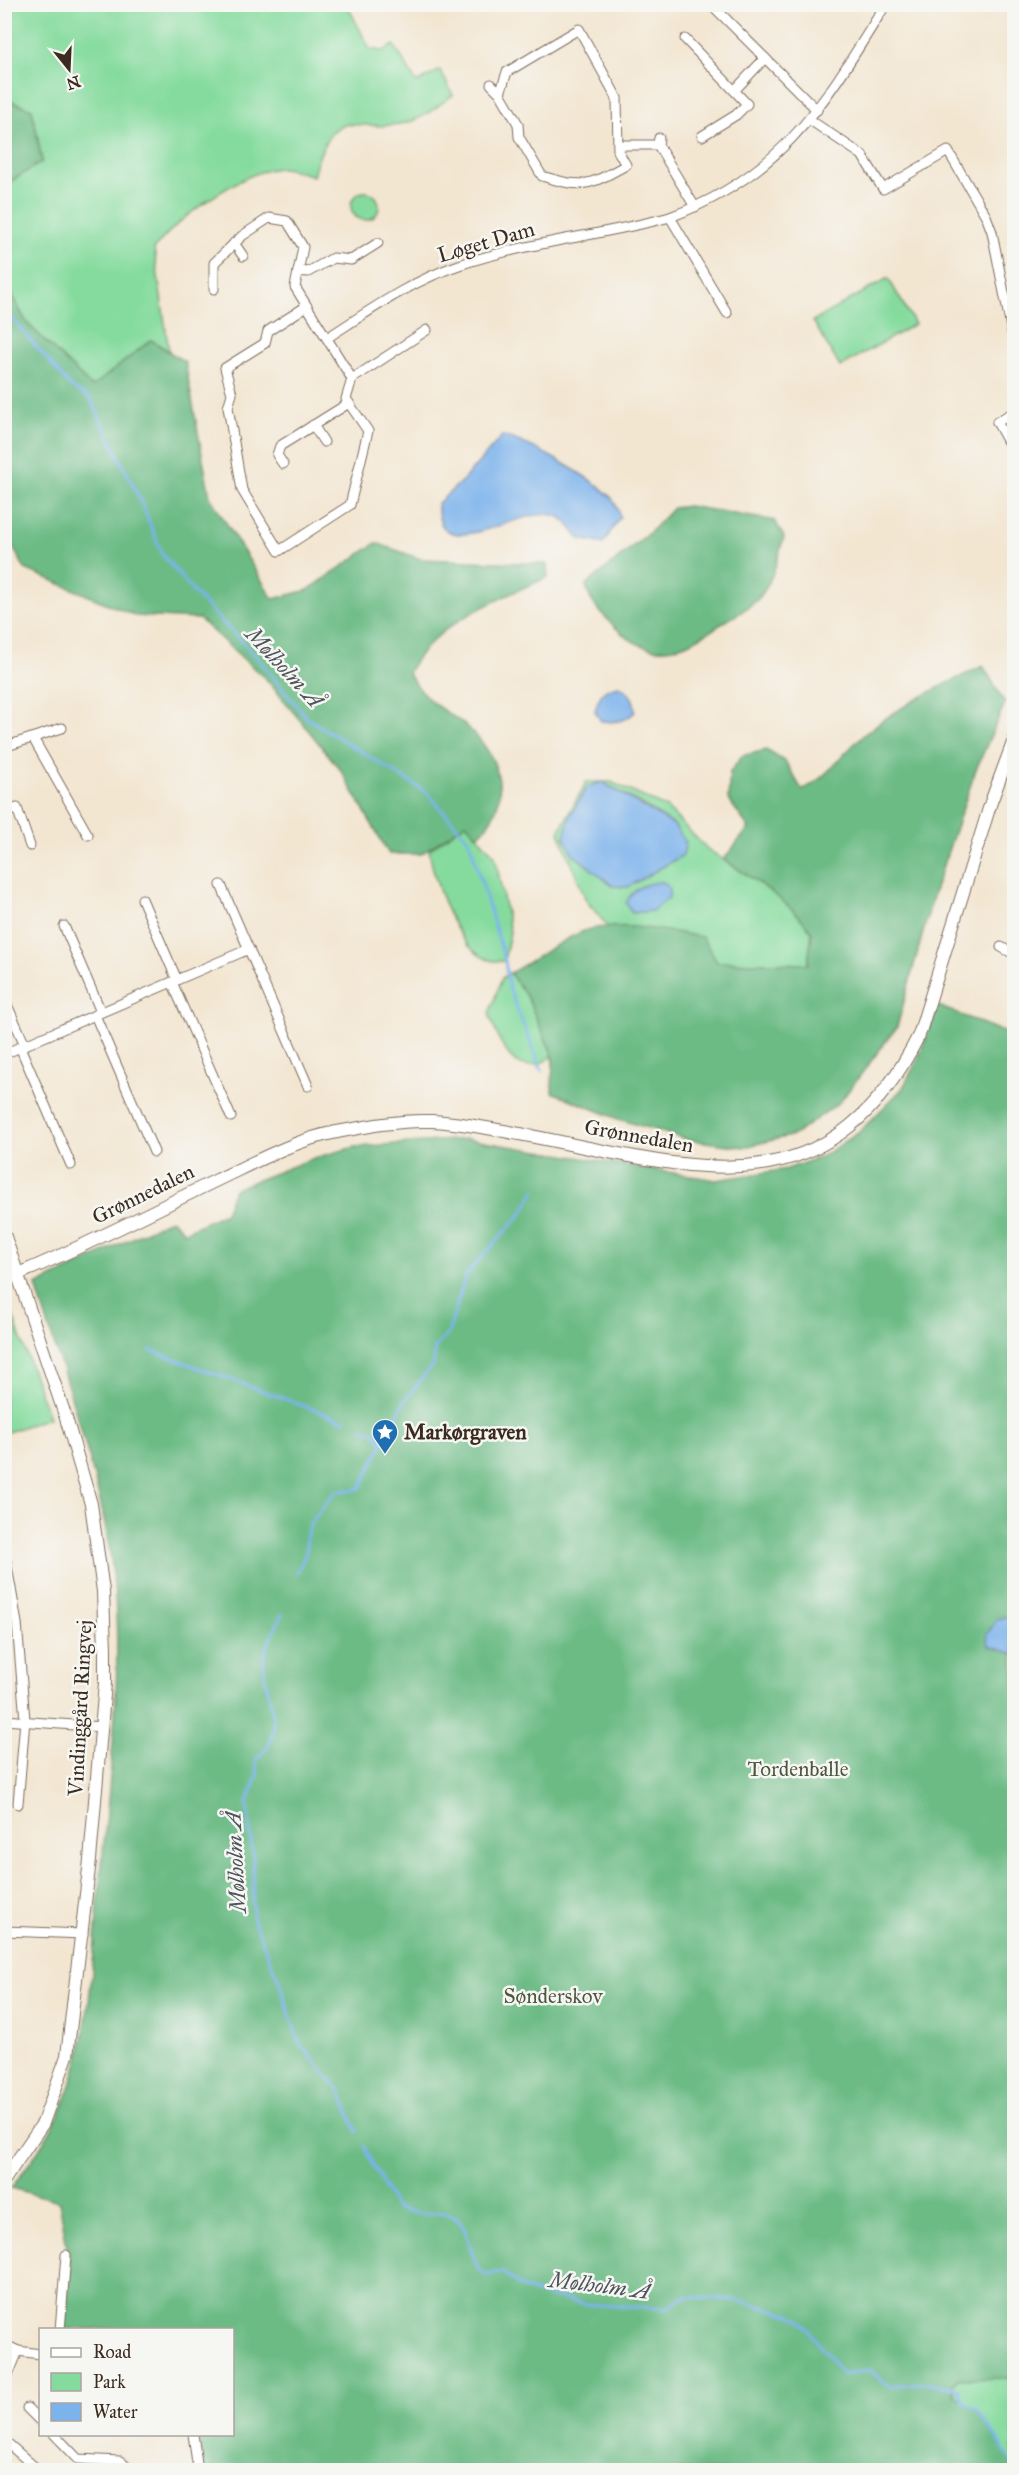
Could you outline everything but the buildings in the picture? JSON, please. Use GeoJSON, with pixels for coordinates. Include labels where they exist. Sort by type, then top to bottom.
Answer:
{"type":"FeatureCollection","features":[{"type":"Feature","properties":{"kind":"street"},"geometry":{"type":"LineString","coordinates":[[711,4],[817,110]]}},
{"type":"Feature","properties":{"kind":"street","name":"Løget Dam"},"geometry":{"type":"LineString","coordinates":[[327,338],[396,293],[458,265],[495,254],[633,227],[696,207],[764,166],[810,120],[886,4]]}},
{"type":"Feature","properties":{"kind":"street"},"geometry":{"type":"LineString","coordinates":[[1010,4],[1014,12]]}},
{"type":"Feature","properties":{"kind":"street"},"geometry":{"type":"LineString","coordinates":[[491,84],[500,93],[518,124],[519,137],[542,176],[572,185],[592,183],[626,165],[618,145],[617,98],[579,29],[507,72],[500,93]]}},
{"type":"Feature","properties":{"kind":"street"},"geometry":{"type":"LineString","coordinates":[[685,39],[747,104],[736,115],[702,136]]}},
{"type":"Feature","properties":{"kind":"street"},"geometry":{"type":"LineString","coordinates":[[735,90],[765,58]]}},
{"type":"Feature","properties":{"kind":"street"},"geometry":{"type":"LineString","coordinates":[[810,120],[862,155],[883,189],[948,151],[986,216],[1014,343]]}},
{"type":"Feature","properties":{"kind":"street"},"geometry":{"type":"LineString","coordinates":[[618,145],[658,141],[696,207]]}},
{"type":"Feature","properties":{"kind":"street"},"geometry":{"type":"LineString","coordinates":[[670,217],[727,313]]}},
{"type":"Feature","properties":{"kind":"street"},"geometry":{"type":"LineString","coordinates":[[214,289],[214,263],[234,243],[269,218],[287,221],[303,247],[295,287],[352,379]]}},
{"type":"Feature","properties":{"kind":"street"},"geometry":{"type":"LineString","coordinates":[[234,243],[243,256]]}},
{"type":"Feature","properties":{"kind":"street"},"geometry":{"type":"LineString","coordinates":[[298,271],[308,272],[333,258],[351,260],[378,243]]}},
{"type":"Feature","properties":{"kind":"street"},"geometry":{"type":"LineString","coordinates":[[307,306],[268,331],[265,343],[225,368],[232,394],[228,407],[242,490],[279,551],[350,505],[368,432],[346,399],[352,379],[427,330]]}},
{"type":"Feature","properties":{"kind":"street"},"geometry":{"type":"LineString","coordinates":[[283,464],[277,455],[280,446],[349,403]]}},
{"type":"Feature","properties":{"kind":"street"},"geometry":{"type":"LineString","coordinates":[[1014,412],[997,422],[1014,453]]}},
{"type":"Feature","properties":{"kind":"street"},"geometry":{"type":"LineString","coordinates":[[313,425],[324,442]]}},
{"type":"Feature","properties":{"kind":"street"},"geometry":{"type":"LineString","coordinates":[[4,747],[62,728]]}},
{"type":"Feature","properties":{"kind":"street"},"geometry":{"type":"LineString","coordinates":[[33,738],[88,835]]}},
{"type":"Feature","properties":{"kind":"street","name":"Grønnedalen"},"geometry":{"type":"LineString","coordinates":[[18,1274],[265,1157],[333,1133],[390,1123],[432,1121],[487,1128],[685,1166],[729,1168],[763,1165],[817,1147],[839,1134],[866,1113],[902,1068],[919,1035],[991,802],[1014,740]]}},
{"type":"Feature","properties":{"kind":"street"},"geometry":{"type":"LineString","coordinates":[[50,793],[59,787]]}},
{"type":"Feature","properties":{"kind":"street"},"geometry":{"type":"LineString","coordinates":[[4,812],[17,808],[30,846]]}},
{"type":"Feature","properties":{"kind":"street"},"geometry":{"type":"LineString","coordinates":[[221,885],[308,1086]]}},
{"type":"Feature","properties":{"kind":"street"},"geometry":{"type":"LineString","coordinates":[[142,899],[231,1118]]}},
{"type":"Feature","properties":{"kind":"street"},"geometry":{"type":"LineString","coordinates":[[64,926],[154,1152]]}},
{"type":"Feature","properties":{"kind":"street"},"geometry":{"type":"LineString","coordinates":[[1001,947],[1014,954]]}},
{"type":"Feature","properties":{"kind":"street"},"geometry":{"type":"LineString","coordinates":[[4,1054],[249,949]]}},
{"type":"Feature","properties":{"kind":"street"},"geometry":{"type":"LineString","coordinates":[[4,998],[71,1165]]}},
{"type":"Feature","properties":{"kind":"street","name":"Vindinggård Ringvej"},"geometry":{"type":"LineString","coordinates":[[4,1234],[91,1504],[103,1591],[105,1683],[82,1934],[68,2056],[58,2088],[43,2123],[4,2180]]}},
{"type":"Feature","properties":{"kind":"street"},"geometry":{"type":"LineString","coordinates":[[4,1549],[17,1623],[25,1720],[18,1804]]}},
{"type":"Feature","properties":{"kind":"street"},"geometry":{"type":"LineString","coordinates":[[4,1720],[102,1727]]}},
{"type":"Feature","properties":{"kind":"street"},"geometry":{"type":"LineString","coordinates":[[4,1931],[82,1934]]}},
{"type":"Feature","properties":{"kind":"street"},"geometry":{"type":"LineString","coordinates":[[60,2328],[66,2254]]}},
{"type":"Feature","properties":{"kind":"street"},"geometry":{"type":"LineString","coordinates":[[4,2344],[18,2351],[39,2354]]}},
{"type":"Feature","properties":{"kind":"street"},"geometry":{"type":"LineString","coordinates":[[4,2385],[18,2351]]}},
{"type":"Feature","properties":{"kind":"street"},"geometry":{"type":"LineString","coordinates":[[27,2408],[39,2420]]}},
{"type":"Feature","properties":{"kind":"street"},"geometry":{"type":"LineString","coordinates":[[56,2436],[78,2458],[120,2461],[131,2470]]}},
{"type":"Feature","properties":{"kind":"street"},"geometry":{"type":"LineString","coordinates":[[194,2436],[198,2470]]}},
{"type":"Feature","properties":{"kind":"street"},"geometry":{"type":"LineString","coordinates":[[4,2440],[38,2470]]}},
{"type":"Feature","properties":{"kind":"green space"},"geometry":{"type":"Polygon","coordinates":[[[5,4],[347,5],[370,49],[383,51],[394,45],[417,83],[440,70],[453,95],[426,114],[409,122],[373,126],[348,125],[338,128],[329,136],[321,151],[313,176],[285,168],[265,171],[230,186],[194,210],[154,249],[169,351],[151,340],[92,388],[27,323],[5,282],[5,185],[42,161],[32,109],[5,99],[5,4]]]}},
{"type":"Feature","properties":{"kind":"green space"},"geometry":{"type":"Polygon","coordinates":[[[5,99],[32,109],[42,162],[5,185],[5,99]]]}},
{"type":"Feature","properties":{"kind":"green space"},"geometry":{"type":"Polygon","coordinates":[[[365,192],[375,196],[379,206],[375,216],[365,220],[355,216],[351,206],[355,196],[365,192]]]}},
{"type":"Feature","properties":{"kind":"green space"},"geometry":{"type":"Polygon","coordinates":[[[888,278],[915,324],[840,367],[813,321],[888,278]]]}},
{"type":"Feature","properties":{"kind":"green space"},"geometry":{"type":"Polygon","coordinates":[[[4,282],[27,323],[92,387],[151,340],[185,362],[210,497],[273,599],[308,590],[376,543],[421,559],[547,564],[548,577],[469,614],[451,626],[419,655],[408,673],[429,699],[462,723],[479,739],[495,766],[499,780],[496,809],[489,823],[478,836],[466,823],[421,854],[389,854],[340,769],[268,681],[199,619],[136,616],[25,569],[5,533],[4,282]]]}},
{"type":"Feature","properties":{"kind":"green space"},"geometry":{"type":"Polygon","coordinates":[[[688,506],[775,521],[784,537],[771,578],[757,600],[693,641],[665,649],[652,649],[624,636],[598,610],[586,585],[650,532],[673,508],[688,506]]]}},
{"type":"Feature","properties":{"kind":"green space"},"geometry":{"type":"Polygon","coordinates":[[[983,666],[1005,703],[975,772],[935,889],[897,1027],[840,1102],[794,1135],[744,1147],[689,1140],[618,1119],[552,1092],[553,1056],[527,997],[510,973],[579,933],[614,926],[702,937],[717,962],[808,964],[812,932],[793,910],[724,859],[749,828],[728,799],[730,772],[742,756],[766,750],[785,761],[802,790],[820,779],[858,740],[893,713],[983,666]]]}},
{"type":"Feature","properties":{"kind":"green space"},"geometry":{"type":"Polygon","coordinates":[[[586,782],[601,782],[611,782],[667,808],[707,849],[776,894],[797,913],[812,932],[808,964],[717,962],[673,932],[608,927],[586,900],[559,832],[586,782]],[[601,782],[573,854],[613,886],[628,887],[674,825],[642,804],[601,782]]]}},
{"type":"Feature","properties":{"kind":"green space"},"geometry":{"type":"Polygon","coordinates":[[[466,823],[495,856],[510,932],[504,961],[488,960],[474,951],[462,937],[443,901],[432,864],[429,850],[466,823]]]}},
{"type":"Feature","properties":{"kind":"green space"},"geometry":{"type":"Polygon","coordinates":[[[510,973],[527,997],[553,1056],[540,1064],[529,1066],[511,1058],[489,1014],[502,978],[510,973]]]}},
{"type":"Feature","properties":{"kind":"green space","name":"Sønderskov"},"geometry":{"type":"Polygon","coordinates":[[[938,1006],[1014,1036],[1014,1615],[997,1619],[989,1646],[1014,1654],[1014,2378],[957,2379],[953,2385],[956,2395],[977,2409],[1014,2464],[1014,2470],[203,2470],[202,2453],[197,2436],[234,2436],[234,2328],[65,2328],[70,2264],[59,2201],[11,2188],[37,2152],[59,2115],[70,2088],[83,2038],[93,1961],[111,1766],[116,1684],[116,1605],[112,1566],[99,1495],[80,1424],[36,1286],[171,1219],[185,1232],[225,1213],[234,1189],[314,1158],[355,1147],[466,1139],[716,1180],[787,1169],[823,1156],[858,1133],[902,1089],[917,1061],[938,1006]]]}},
{"type":"Feature","properties":{"kind":"green space"},"geometry":{"type":"Polygon","coordinates":[[[4,1291],[49,1418],[5,1433],[4,1433],[4,1291]]]}},
{"type":"Feature","properties":{"kind":"green space"},"geometry":{"type":"Polygon","coordinates":[[[967,2377],[1014,2378],[1014,2464],[977,2409],[956,2395],[953,2385],[957,2379],[967,2377]]]}},
{"type":"Feature","properties":{"kind":"water"},"geometry":{"type":"Polygon","coordinates":[[[502,436],[528,445],[581,474],[608,495],[615,503],[620,517],[603,544],[580,539],[567,523],[557,516],[542,515],[523,518],[465,534],[450,532],[441,523],[438,503],[464,479],[502,436]]]}},
{"type":"Feature","properties":{"kind":"water"},"geometry":{"type":"Polygon","coordinates":[[[620,686],[631,697],[635,712],[619,721],[601,721],[595,711],[600,697],[609,688],[620,686]]]}},
{"type":"Feature","properties":{"kind":"water"},"geometry":{"type":"Polygon","coordinates":[[[602,782],[674,825],[686,843],[683,855],[628,887],[613,886],[573,854],[564,837],[570,816],[587,787],[602,782]]]}},
{"type":"Feature","properties":{"kind":"water"},"geometry":{"type":"Polygon","coordinates":[[[663,882],[669,888],[669,898],[652,911],[632,913],[626,903],[636,890],[651,883],[663,882]]]}},
{"type":"Feature","properties":{"kind":"water"},"geometry":{"type":"Polygon","coordinates":[[[1014,1615],[1014,1654],[989,1646],[987,1634],[997,1619],[1014,1615]]]}},
{"type":"Feature","properties":{"kind":"waterway","name":"Mølholm Å"},"geometry":{"type":"LineString","coordinates":[[4,309],[71,387],[90,398],[142,504],[162,554],[196,595],[258,659],[307,718],[426,792],[469,840],[505,961],[509,988],[542,1071]]}},
{"type":"Feature","properties":{"kind":"waterway","name":"Mølholm Å"},"geometry":{"type":"LineString","coordinates":[[297,1573],[306,1553],[307,1533],[312,1521],[336,1491],[354,1490],[361,1487],[404,1402],[434,1363],[435,1347],[448,1334],[466,1275],[523,1212],[535,1190]]}},
{"type":"Feature","properties":{"kind":"waterway"},"geometry":{"type":"LineString","coordinates":[[150,1350],[345,1421]]}},
{"type":"Feature","properties":{"kind":"waterway"},"geometry":{"type":"LineString","coordinates":[[363,1429],[374,1432],[382,1442]]}},
{"type":"Feature","properties":{"kind":"waterway","name":"Mølholm Å"},"geometry":{"type":"LineString","coordinates":[[282,1614],[264,1658],[264,1672],[274,1724],[272,1737],[267,1748],[256,1759],[257,1776],[247,1805],[253,1857],[253,1920],[277,1976],[300,2044],[341,2092],[357,2132]]}},
{"type":"Feature","properties":{"kind":"waterway","name":"Mølholm Å"},"geometry":{"type":"LineString","coordinates":[[364,2147],[395,2208],[420,2214],[443,2212],[455,2217],[466,2232],[475,2260],[485,2275],[502,2272],[521,2287],[539,2294],[585,2304],[666,2309],[683,2297],[735,2300],[778,2311],[800,2319],[843,2375],[870,2370],[889,2386],[922,2383],[958,2388],[964,2401],[977,2409],[1014,2464]]}},
{"type":"Feature","properties":{"kind":"place","name":"Markørgraven"},"geometry":{"type":"Point","coordinates":[385,1455]}},
{"type":"Feature","properties":{"kind":"park label","name":"Tordenballe"},"geometry":{"type":"Point","coordinates":[798,1769]}}]}
